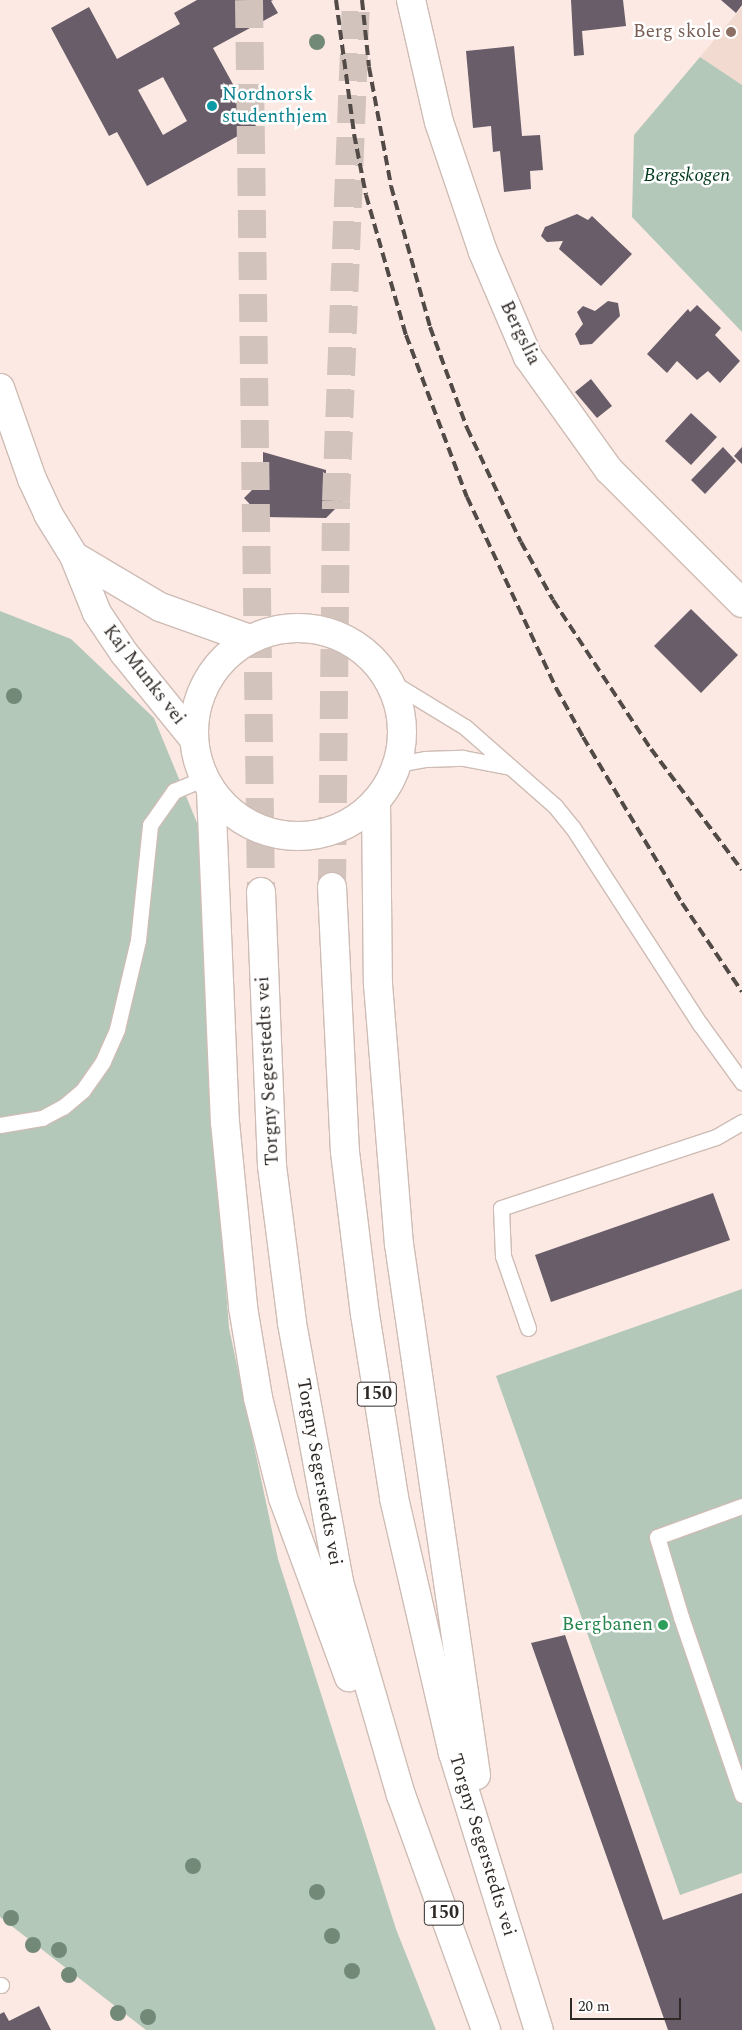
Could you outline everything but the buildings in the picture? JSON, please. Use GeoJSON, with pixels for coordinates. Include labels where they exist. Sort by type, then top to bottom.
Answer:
{"type":"FeatureCollection","features":[{"type":"Feature","properties":{"kind":"main road","name":"Bergslia"},"geometry":{"type":"LineString","coordinates":[[411,0],[439,122],[483,252],[528,357],[609,470],[742,603]]}},
{"type":"Feature","properties":{"kind":"main road","name":"Kaj Munks vei"},"geometry":{"type":"LineString","coordinates":[[0,388],[36,488],[74,556],[97,613],[124,653],[193,738],[208,784],[224,806],[247,822],[280,834],[301,836],[342,826],[376,801],[397,764],[402,721],[388,680],[371,657],[348,640],[321,630],[292,627],[250,639],[230,652],[214,670],[202,690],[195,714],[193,738]]}},
{"type":"Feature","properties":{"kind":"main road"},"geometry":{"type":"LineString","coordinates":[[74,556],[160,607],[250,639]]}},
{"type":"Feature","properties":{"kind":"main road"},"geometry":{"type":"LineString","coordinates":[[208,784],[225,1122],[243,1307],[258,1398],[283,1498],[342,1659],[401,1795]]}},
{"type":"Feature","properties":{"kind":"main road"},"geometry":{"type":"LineString","coordinates":[[376,801],[378,984],[399,1244],[454,1638],[494,1890]]}},
{"type":"Feature","properties":{"kind":"main road","name":"Torgny Segerstedts vei"},"geometry":{"type":"LineString","coordinates":[[332,887],[345,1152],[365,1314],[391,1479],[451,1743],[494,1890],[539,2030]]}},
{"type":"Feature","properties":{"kind":"main road","name":"Torgny Segerstedts vei"},"geometry":{"type":"LineString","coordinates":[[261,892],[272,1166],[292,1323],[338,1582],[401,1795],[486,2030]]}},
{"type":"Feature","properties":{"kind":"lane"},"geometry":{"type":"LineString","coordinates":[[388,680],[465,727],[555,806],[573,828],[700,1024],[742,1082]]}},
{"type":"Feature","properties":{"kind":"lane"},"geometry":{"type":"LineString","coordinates":[[397,764],[424,759],[463,758],[512,768]]}},
{"type":"Feature","properties":{"kind":"lane"},"geometry":{"type":"LineString","coordinates":[[0,1126],[42,1118],[64,1107],[83,1090],[102,1061],[117,1029],[138,940],[150,826],[174,791],[208,784]]}},
{"type":"Feature","properties":{"kind":"lane"},"geometry":{"type":"LineString","coordinates":[[528,1328],[503,1256],[501,1208],[716,1137],[742,1122]]}},
{"type":"Feature","properties":{"kind":"lane"},"geometry":{"type":"LineString","coordinates":[[742,1506],[657,1537],[681,1617],[742,1795]]}},
{"type":"Feature","properties":{"kind":"shaded area","name":"Berg skole"},"geometry":{"type":"Polygon","coordinates":[[[742,7],[742,85],[700,57],[742,7]]]}},
{"type":"Feature","properties":{"kind":"green space","name":"Bergskogen"},"geometry":{"type":"Polygon","coordinates":[[[700,57],[742,85],[742,332],[632,217],[634,135],[700,57]]]}},
{"type":"Feature","properties":{"kind":"green space"},"geometry":{"type":"Polygon","coordinates":[[[0,611],[71,639],[154,718],[202,835],[208,1051],[229,1328],[278,1559],[396,1929],[436,2030],[146,2030],[0,1917],[0,611]]]}},
{"type":"Feature","properties":{"kind":"green space","name":"Bergbanen"},"geometry":{"type":"Polygon","coordinates":[[[742,1289],[742,1873],[680,1895],[496,1376],[742,1289]]]}},
{"type":"Feature","properties":{"kind":"tunnel"},"geometry":{"type":"LineString","coordinates":[[249,0],[261,892]]}},
{"type":"Feature","properties":{"kind":"tunnel"},"geometry":{"type":"LineString","coordinates":[[332,887],[336,501],[356,0]]}},
{"type":"Feature","properties":{"kind":"railway"},"geometry":{"type":"LineString","coordinates":[[336,0],[354,134],[366,195],[406,335],[467,497],[556,688],[583,737],[682,903],[742,992]]}},
{"type":"Feature","properties":{"kind":"railway"},"geometry":{"type":"LineString","coordinates":[[362,0],[369,67],[391,186],[430,327],[467,428],[521,542],[553,600],[651,749],[742,870]]}},
{"type":"Feature","properties":{"kind":"place","name":"Berg skole"},"geometry":{"type":"Point","coordinates":[731,32]}},
{"type":"Feature","properties":{"kind":"place","name":"Nordnorsk studenthjem"},"geometry":{"type":"Point","coordinates":[212,106]}},
{"type":"Feature","properties":{"kind":"place","name":"Bergbanen"},"geometry":{"type":"Point","coordinates":[663,1625]}}]}
